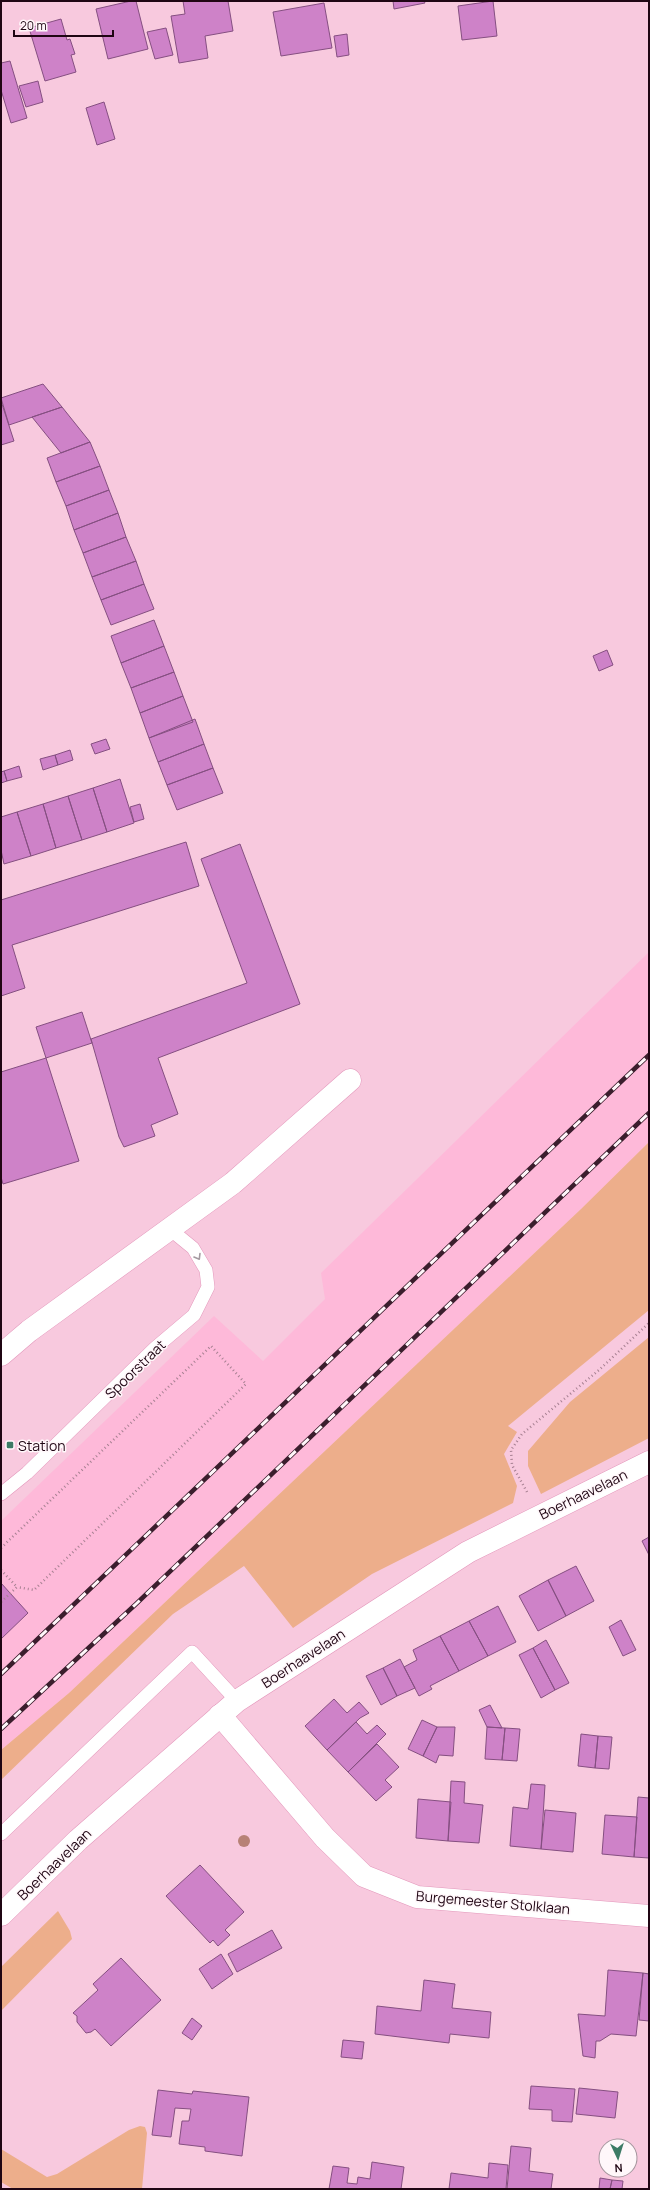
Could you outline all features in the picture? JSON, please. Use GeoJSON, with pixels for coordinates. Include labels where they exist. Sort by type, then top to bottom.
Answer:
{"type":"FeatureCollection","features":[{"type":"Feature","properties":{"kind":"street"},"geometry":{"type":"LineString","coordinates":[[1,1355],[35,1327],[234,1183],[350,1080]]}},
{"type":"Feature","properties":{"kind":"street","name":"Boerhaavelaan"},"geometry":{"type":"LineString","coordinates":[[1,1915],[78,1840],[236,1701],[468,1552],[649,1462]]}},
{"type":"Feature","properties":{"kind":"street","name":"Burgemeester Stolklaan"},"geometry":{"type":"LineString","coordinates":[[220,1715],[325,1838],[364,1876],[417,1898],[649,1916]]}},
{"type":"Feature","properties":{"kind":"lane","name":"Spoorstraat"},"geometry":{"type":"LineString","coordinates":[[1,1494],[27,1473],[154,1348],[194,1315],[208,1287],[206,1270],[193,1248],[171,1230]]}},
{"type":"Feature","properties":{"kind":"lane"},"geometry":{"type":"LineString","coordinates":[[1,1834],[192,1652],[236,1701]]}},
{"type":"Feature","properties":{"kind":"path"},"geometry":{"type":"LineString","coordinates":[[540,1515],[512,1465],[511,1450],[522,1434],[599,1370],[649,1323]]}},
{"type":"Feature","properties":{"kind":"path"},"geometry":{"type":"LineString","coordinates":[[1,1548],[211,1346],[246,1384],[34,1590],[16,1587],[1,1570]]}},
{"type":"Feature","properties":{"kind":"path"},"geometry":{"type":"LineString","coordinates":[[1,1602],[16,1587]]}},
{"type":"Feature","properties":{"kind":"shaded area"},"geometry":{"type":"Polygon","coordinates":[[[649,952],[649,1142],[581,1209],[69,1693],[1,1750],[1,1521],[214,1316],[263,1361],[325,1299],[321,1273],[649,952]]]}},
{"type":"Feature","properties":{"kind":"shaded area"},"geometry":{"type":"Polygon","coordinates":[[[649,1142],[649,1310],[508,1426],[517,1432],[504,1454],[517,1486],[513,1503],[372,1574],[293,1628],[244,1566],[173,1614],[1,1780],[1,1750],[69,1693],[581,1209],[649,1142]]]}},
{"type":"Feature","properties":{"kind":"shaded area"},"geometry":{"type":"Polygon","coordinates":[[[649,1337],[649,1438],[541,1494],[528,1466],[528,1451],[570,1402],[649,1337]]]}},
{"type":"Feature","properties":{"kind":"shaded area"},"geometry":{"type":"Polygon","coordinates":[[[58,1911],[70,1931],[72,1939],[1,2011],[1,1967],[58,1911]]]}},
{"type":"Feature","properties":{"kind":"shaded area"},"geometry":{"type":"Polygon","coordinates":[[[140,2126],[145,2127],[147,2133],[142,2189],[13,2189],[1,2182],[1,2149],[47,2177],[57,2174],[129,2130],[140,2126]]]}},
{"type":"Feature","properties":{"kind":"building"},"geometry":{"type":"Polygon","coordinates":[[[136,1],[148,49],[108,59],[96,9],[136,1]]]}},
{"type":"Feature","properties":{"kind":"building"},"geometry":{"type":"Polygon","coordinates":[[[183,1],[228,1],[233,31],[205,36],[208,58],[179,63],[171,16],[185,14],[183,1]]]}},
{"type":"Feature","properties":{"kind":"building"},"geometry":{"type":"Polygon","coordinates":[[[393,1],[424,1],[425,3],[394,9],[393,1]]]}},
{"type":"Feature","properties":{"kind":"building"},"geometry":{"type":"Polygon","coordinates":[[[493,1],[497,36],[462,40],[458,6],[493,1]]]}},
{"type":"Feature","properties":{"kind":"building"},"geometry":{"type":"Polygon","coordinates":[[[324,3],[332,48],[281,56],[273,12],[324,3]]]}},
{"type":"Feature","properties":{"kind":"building"},"geometry":{"type":"Polygon","coordinates":[[[61,19],[67,40],[70,39],[75,54],[71,55],[76,72],[45,81],[29,28],[61,19]]]}},
{"type":"Feature","properties":{"kind":"building"},"geometry":{"type":"Polygon","coordinates":[[[166,28],[173,55],[155,59],[147,32],[166,28]]]}},
{"type":"Feature","properties":{"kind":"building"},"geometry":{"type":"Polygon","coordinates":[[[347,34],[349,55],[337,57],[334,36],[347,34]]]}},
{"type":"Feature","properties":{"kind":"building"},"geometry":{"type":"Polygon","coordinates":[[[10,61],[27,118],[11,123],[1,90],[1,63],[10,61]]]}},
{"type":"Feature","properties":{"kind":"building"},"geometry":{"type":"Polygon","coordinates":[[[38,81],[43,102],[26,107],[19,86],[38,81]]]}},
{"type":"Feature","properties":{"kind":"building"},"geometry":{"type":"Polygon","coordinates":[[[104,102],[115,139],[97,145],[86,108],[104,102]]]}},
{"type":"Feature","properties":{"kind":"building"},"geometry":{"type":"Polygon","coordinates":[[[43,384],[62,407],[9,425],[1,398],[43,384]]]}},
{"type":"Feature","properties":{"kind":"building"},"geometry":{"type":"Polygon","coordinates":[[[1,401],[14,441],[1,445],[1,401]]]}},
{"type":"Feature","properties":{"kind":"building"},"geometry":{"type":"Polygon","coordinates":[[[62,407],[90,442],[61,453],[32,417],[62,407]]]}},
{"type":"Feature","properties":{"kind":"building"},"geometry":{"type":"Polygon","coordinates":[[[90,442],[100,466],[56,482],[47,458],[90,442]]]}},
{"type":"Feature","properties":{"kind":"building"},"geometry":{"type":"Polygon","coordinates":[[[100,466],[109,490],[66,506],[56,482],[100,466]]]}},
{"type":"Feature","properties":{"kind":"building"},"geometry":{"type":"Polygon","coordinates":[[[109,490],[118,513],[74,530],[66,506],[109,490]]]}},
{"type":"Feature","properties":{"kind":"building"},"geometry":{"type":"Polygon","coordinates":[[[118,513],[126,537],[83,553],[74,530],[118,513]]]}},
{"type":"Feature","properties":{"kind":"building"},"geometry":{"type":"Polygon","coordinates":[[[126,537],[136,561],[92,577],[83,553],[126,537]]]}},
{"type":"Feature","properties":{"kind":"building"},"geometry":{"type":"Polygon","coordinates":[[[136,561],[144,584],[101,600],[92,577],[136,561]]]}},
{"type":"Feature","properties":{"kind":"building"},"geometry":{"type":"Polygon","coordinates":[[[144,584],[154,609],[111,625],[101,600],[144,584]]]}},
{"type":"Feature","properties":{"kind":"building"},"geometry":{"type":"Polygon","coordinates":[[[154,620],[164,646],[121,663],[111,636],[154,620]]]}},
{"type":"Feature","properties":{"kind":"building"},"geometry":{"type":"Polygon","coordinates":[[[164,646],[174,672],[131,688],[121,663],[164,646]]]}},
{"type":"Feature","properties":{"kind":"building"},"geometry":{"type":"Polygon","coordinates":[[[607,650],[613,665],[599,671],[593,656],[607,650]]]}},
{"type":"Feature","properties":{"kind":"building"},"geometry":{"type":"Polygon","coordinates":[[[174,672],[183,696],[140,713],[131,688],[174,672]]]}},
{"type":"Feature","properties":{"kind":"building"},"geometry":{"type":"Polygon","coordinates":[[[183,696],[193,722],[149,738],[140,713],[183,696]]]}},
{"type":"Feature","properties":{"kind":"building"},"geometry":{"type":"Polygon","coordinates":[[[195,719],[204,744],[158,762],[149,738],[195,719]]]}},
{"type":"Feature","properties":{"kind":"building"},"geometry":{"type":"Polygon","coordinates":[[[106,739],[110,749],[95,754],[91,744],[106,739]]]}},
{"type":"Feature","properties":{"kind":"building"},"geometry":{"type":"Polygon","coordinates":[[[204,744],[213,768],[167,785],[158,762],[204,744]]]}},
{"type":"Feature","properties":{"kind":"building"},"geometry":{"type":"Polygon","coordinates":[[[70,750],[73,760],[58,765],[55,755],[70,750]]]}},
{"type":"Feature","properties":{"kind":"building"},"geometry":{"type":"Polygon","coordinates":[[[55,755],[58,765],[43,770],[40,759],[55,755]]]}},
{"type":"Feature","properties":{"kind":"building"},"geometry":{"type":"Polygon","coordinates":[[[19,766],[22,777],[7,781],[4,771],[19,766]]]}},
{"type":"Feature","properties":{"kind":"building"},"geometry":{"type":"Polygon","coordinates":[[[213,768],[223,793],[177,810],[167,785],[213,768]]]}},
{"type":"Feature","properties":{"kind":"building"},"geometry":{"type":"Polygon","coordinates":[[[4,771],[7,781],[1,783],[1,772],[4,771]]]}},
{"type":"Feature","properties":{"kind":"building"},"geometry":{"type":"Polygon","coordinates":[[[120,779],[134,823],[107,832],[93,788],[120,779]]]}},
{"type":"Feature","properties":{"kind":"building"},"geometry":{"type":"Polygon","coordinates":[[[93,788],[107,832],[82,840],[68,796],[93,788]]]}},
{"type":"Feature","properties":{"kind":"building"},"geometry":{"type":"Polygon","coordinates":[[[68,796],[82,840],[56,848],[43,804],[68,796]]]}},
{"type":"Feature","properties":{"kind":"building"},"geometry":{"type":"Polygon","coordinates":[[[43,804],[56,848],[31,856],[17,812],[43,804]]]}},
{"type":"Feature","properties":{"kind":"building"},"geometry":{"type":"Polygon","coordinates":[[[140,804],[144,819],[134,822],[130,807],[140,804]]]}},
{"type":"Feature","properties":{"kind":"building"},"geometry":{"type":"Polygon","coordinates":[[[17,812],[31,856],[4,864],[1,850],[1,817],[17,812]]]}},
{"type":"Feature","properties":{"kind":"building"},"geometry":{"type":"Polygon","coordinates":[[[186,842],[199,886],[12,945],[25,988],[1,996],[1,900],[186,842]]]}},
{"type":"Feature","properties":{"kind":"building"},"geometry":{"type":"Polygon","coordinates":[[[240,844],[300,1004],[158,1058],[178,1114],[151,1125],[155,1136],[124,1147],[119,1137],[91,1039],[247,983],[201,859],[240,844]]]}},
{"type":"Feature","properties":{"kind":"building"},"geometry":{"type":"Polygon","coordinates":[[[82,1012],[92,1043],[46,1058],[36,1027],[82,1012]]]}},
{"type":"Feature","properties":{"kind":"building"},"geometry":{"type":"Polygon","coordinates":[[[46,1058],[79,1161],[3,1184],[1,1177],[1,1072],[46,1058]]]}},
{"type":"Feature","properties":{"kind":"building"},"geometry":{"type":"Polygon","coordinates":[[[649,1537],[649,1555],[642,1541],[649,1537]]]}},
{"type":"Feature","properties":{"kind":"building"},"geometry":{"type":"Polygon","coordinates":[[[576,1566],[594,1601],[566,1616],[548,1580],[576,1566]]]}},
{"type":"Feature","properties":{"kind":"building"},"geometry":{"type":"Polygon","coordinates":[[[548,1580],[566,1616],[538,1631],[519,1596],[548,1580]]]}},
{"type":"Feature","properties":{"kind":"building"},"geometry":{"type":"Polygon","coordinates":[[[1,1583],[28,1613],[1,1639],[1,1583]]]}},
{"type":"Feature","properties":{"kind":"building"},"geometry":{"type":"Polygon","coordinates":[[[498,1606],[516,1642],[488,1656],[469,1621],[498,1606]]]}},
{"type":"Feature","properties":{"kind":"building"},"geometry":{"type":"Polygon","coordinates":[[[621,1620],[636,1650],[623,1656],[609,1627],[621,1620]]]}},
{"type":"Feature","properties":{"kind":"building"},"geometry":{"type":"Polygon","coordinates":[[[469,1621],[488,1656],[459,1671],[440,1636],[469,1621]]]}},
{"type":"Feature","properties":{"kind":"building"},"geometry":{"type":"Polygon","coordinates":[[[440,1636],[459,1671],[430,1686],[432,1689],[419,1696],[404,1667],[417,1660],[413,1650],[440,1636]]]}},
{"type":"Feature","properties":{"kind":"building"},"geometry":{"type":"Polygon","coordinates":[[[546,1640],[569,1683],[555,1690],[533,1648],[546,1640]]]}},
{"type":"Feature","properties":{"kind":"building"},"geometry":{"type":"Polygon","coordinates":[[[533,1648],[555,1690],[541,1698],[519,1655],[533,1648]]]}},
{"type":"Feature","properties":{"kind":"building"},"geometry":{"type":"Polygon","coordinates":[[[400,1659],[415,1688],[397,1696],[383,1668],[400,1659]]]}},
{"type":"Feature","properties":{"kind":"building"},"geometry":{"type":"Polygon","coordinates":[[[383,1668],[397,1696],[381,1705],[366,1676],[383,1668]]]}},
{"type":"Feature","properties":{"kind":"building"},"geometry":{"type":"Polygon","coordinates":[[[334,1699],[347,1713],[359,1702],[369,1713],[360,1718],[327,1750],[305,1726],[334,1699]]]}},
{"type":"Feature","properties":{"kind":"building"},"geometry":{"type":"Polygon","coordinates":[[[490,1705],[502,1728],[487,1727],[479,1710],[490,1705]]]}},
{"type":"Feature","properties":{"kind":"building"},"geometry":{"type":"Polygon","coordinates":[[[422,1720],[437,1727],[423,1756],[408,1749],[422,1720]]]}},
{"type":"Feature","properties":{"kind":"building"},"geometry":{"type":"Polygon","coordinates":[[[356,1722],[367,1734],[377,1725],[386,1734],[348,1772],[327,1750],[356,1722]]]}},
{"type":"Feature","properties":{"kind":"building"},"geometry":{"type":"Polygon","coordinates":[[[437,1727],[455,1727],[453,1756],[439,1755],[436,1763],[423,1756],[437,1727]]]}},
{"type":"Feature","properties":{"kind":"building"},"geometry":{"type":"Polygon","coordinates":[[[487,1727],[505,1728],[502,1760],[485,1759],[487,1727]]]}},
{"type":"Feature","properties":{"kind":"building"},"geometry":{"type":"Polygon","coordinates":[[[505,1728],[520,1729],[517,1761],[502,1760],[505,1728]]]}},
{"type":"Feature","properties":{"kind":"building"},"geometry":{"type":"Polygon","coordinates":[[[581,1734],[598,1736],[595,1768],[578,1766],[581,1734]]]}},
{"type":"Feature","properties":{"kind":"building"},"geometry":{"type":"Polygon","coordinates":[[[598,1736],[612,1737],[609,1769],[595,1768],[598,1736]]]}},
{"type":"Feature","properties":{"kind":"building"},"geometry":{"type":"Polygon","coordinates":[[[377,1744],[399,1767],[385,1780],[392,1787],[376,1801],[348,1772],[377,1744]]]}},
{"type":"Feature","properties":{"kind":"building"},"geometry":{"type":"Polygon","coordinates":[[[451,1781],[465,1782],[464,1803],[483,1805],[479,1843],[448,1841],[451,1781]]]}},
{"type":"Feature","properties":{"kind":"building"},"geometry":{"type":"Polygon","coordinates":[[[531,1784],[545,1785],[541,1849],[510,1846],[513,1807],[528,1809],[531,1784]]]}},
{"type":"Feature","properties":{"kind":"building"},"geometry":{"type":"Polygon","coordinates":[[[638,1797],[649,1798],[649,1858],[634,1857],[638,1797]]]}},
{"type":"Feature","properties":{"kind":"building"},"geometry":{"type":"Polygon","coordinates":[[[418,1799],[451,1802],[448,1841],[416,1838],[418,1799]]]}},
{"type":"Feature","properties":{"kind":"building"},"geometry":{"type":"Polygon","coordinates":[[[545,1810],[576,1813],[573,1852],[541,1849],[545,1810]]]}},
{"type":"Feature","properties":{"kind":"building"},"geometry":{"type":"Polygon","coordinates":[[[605,1815],[637,1817],[634,1857],[602,1854],[605,1815]]]}},
{"type":"Feature","properties":{"kind":"building"},"geometry":{"type":"Polygon","coordinates":[[[200,1865],[244,1912],[225,1930],[230,1935],[218,1946],[213,1940],[210,1943],[166,1896],[200,1865]]]}},
{"type":"Feature","properties":{"kind":"building"},"geometry":{"type":"Polygon","coordinates":[[[272,1930],[282,1948],[237,1972],[228,1954],[272,1930]]]}},
{"type":"Feature","properties":{"kind":"building"},"geometry":{"type":"Polygon","coordinates":[[[221,1954],[233,1974],[212,1989],[199,1969],[221,1954]]]}},
{"type":"Feature","properties":{"kind":"building"},"geometry":{"type":"Polygon","coordinates":[[[121,1958],[161,2000],[111,2046],[95,2029],[86,2033],[77,2022],[77,2016],[73,2013],[98,1990],[93,1984],[121,1958]]]}},
{"type":"Feature","properties":{"kind":"building"},"geometry":{"type":"Polygon","coordinates":[[[608,1970],[643,1973],[636,2036],[611,2034],[600,2041],[596,2041],[595,2058],[583,2056],[578,2014],[605,2016],[608,1970]]]}},
{"type":"Feature","properties":{"kind":"building"},"geometry":{"type":"Polygon","coordinates":[[[643,1973],[649,1974],[649,2021],[639,2020],[643,1973]]]}},
{"type":"Feature","properties":{"kind":"building"},"geometry":{"type":"Polygon","coordinates":[[[424,1980],[455,1984],[452,2008],[491,2012],[489,2038],[450,2034],[449,2043],[375,2034],[377,2006],[421,2011],[424,1980]]]}},
{"type":"Feature","properties":{"kind":"building"},"geometry":{"type":"Polygon","coordinates":[[[192,2018],[202,2026],[192,2040],[182,2033],[192,2018]]]}},
{"type":"Feature","properties":{"kind":"building"},"geometry":{"type":"Polygon","coordinates":[[[343,2040],[364,2042],[362,2059],[341,2057],[343,2040]]]}},
{"type":"Feature","properties":{"kind":"building"},"geometry":{"type":"Polygon","coordinates":[[[531,2086],[575,2089],[572,2122],[552,2121],[552,2110],[529,2109],[531,2086]]]}},
{"type":"Feature","properties":{"kind":"building"},"geometry":{"type":"Polygon","coordinates":[[[579,2088],[618,2092],[615,2118],[576,2114],[579,2088]]]}},
{"type":"Feature","properties":{"kind":"building"},"geometry":{"type":"Polygon","coordinates":[[[158,2090],[192,2094],[193,2091],[249,2097],[242,2156],[205,2151],[205,2147],[179,2144],[182,2121],[189,2121],[191,2109],[175,2108],[171,2137],[152,2135],[158,2090]]]}},
{"type":"Feature","properties":{"kind":"building"},"geometry":{"type":"Polygon","coordinates":[[[511,2146],[531,2148],[529,2171],[553,2174],[551,2189],[507,2189],[511,2146]]]}},
{"type":"Feature","properties":{"kind":"building"},"geometry":{"type":"Polygon","coordinates":[[[372,2162],[404,2167],[401,2189],[329,2189],[333,2166],[349,2168],[347,2183],[357,2184],[358,2177],[370,2179],[372,2162]]]}},
{"type":"Feature","properties":{"kind":"building"},"geometry":{"type":"Polygon","coordinates":[[[489,2163],[508,2165],[506,2189],[449,2189],[451,2173],[488,2178],[489,2163]]]}},
{"type":"Feature","properties":{"kind":"building"},"geometry":{"type":"Polygon","coordinates":[[[600,2178],[612,2180],[610,2189],[599,2189],[600,2178]]]}},
{"type":"Feature","properties":{"kind":"building"},"geometry":{"type":"Polygon","coordinates":[[[612,2180],[623,2181],[622,2189],[610,2189],[612,2180]]]}},
{"type":"Feature","properties":{"kind":"railway"},"geometry":{"type":"LineString","coordinates":[[1,1674],[649,1055]]}},
{"type":"Feature","properties":{"kind":"railway"},"geometry":{"type":"LineString","coordinates":[[1,1729],[136,1604],[649,1113]]}},
{"type":"Feature","properties":{"kind":"place","name":"Station"},"geometry":{"type":"Point","coordinates":[10,1445]}}]}
